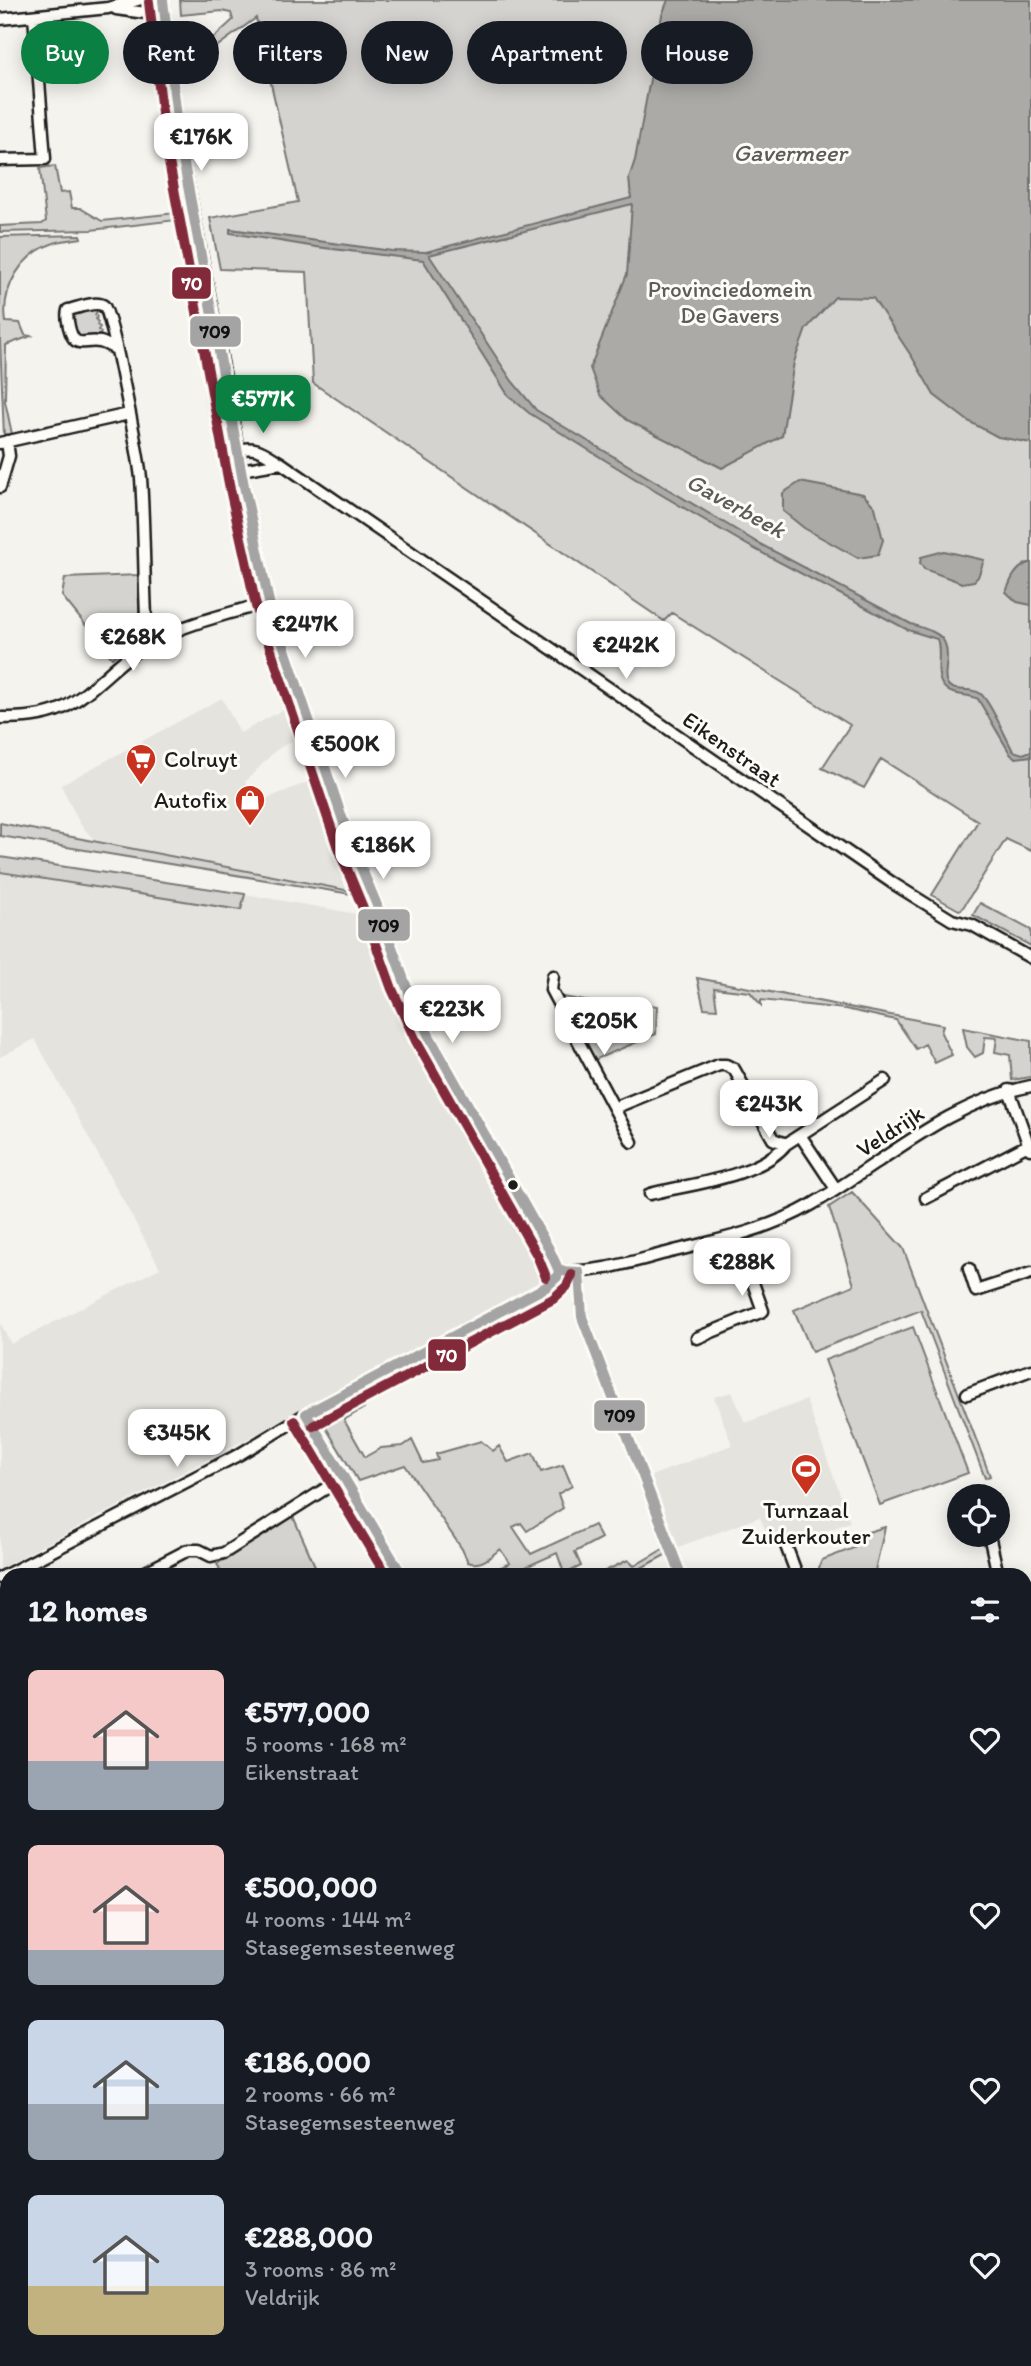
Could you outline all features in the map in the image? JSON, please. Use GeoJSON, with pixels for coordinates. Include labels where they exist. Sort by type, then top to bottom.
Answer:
{"type":"FeatureCollection","features":[{"type":"Feature","properties":{"kind":"street"},"geometry":{"type":"LineString","coordinates":[[71,0],[72,12]]}},
{"type":"Feature","properties":{"kind":"street"},"geometry":{"type":"LineString","coordinates":[[0,19],[108,8],[138,0]]}},
{"type":"Feature","properties":{"kind":"street"},"geometry":{"type":"LineString","coordinates":[[19,1568],[240,1454],[306,1414],[546,1287],[557,1277],[559,1271],[428,1034],[405,983],[350,841],[269,602],[237,450],[227,384],[180,143],[163,0]]}},
{"type":"Feature","properties":{"kind":"street"},"geometry":{"type":"LineString","coordinates":[[108,8],[146,13],[164,19]]}},
{"type":"Feature","properties":{"kind":"street"},"geometry":{"type":"LineString","coordinates":[[0,160],[45,159],[34,16]]}},
{"type":"Feature","properties":{"kind":"street"},"geometry":{"type":"LineString","coordinates":[[116,349],[100,342],[75,341],[66,315],[68,310],[96,303],[104,305],[108,310],[116,349],[129,414],[141,478],[146,617],[152,641]]}},
{"type":"Feature","properties":{"kind":"street"},"geometry":{"type":"LineString","coordinates":[[0,487],[9,456],[4,442],[129,414]]}},
{"type":"Feature","properties":{"kind":"street","name":"Eikenstraat"},"geometry":{"type":"LineString","coordinates":[[237,450],[250,447],[258,449],[281,463],[894,884],[952,920],[972,925],[1031,958]]}},
{"type":"Feature","properties":{"kind":"street"},"geometry":{"type":"LineString","coordinates":[[241,470],[281,463]]}},
{"type":"Feature","properties":{"kind":"street"},"geometry":{"type":"LineString","coordinates":[[0,718],[27,718],[61,709],[152,641],[220,616],[269,602]]}},
{"type":"Feature","properties":{"kind":"street"},"geometry":{"type":"LineString","coordinates":[[553,976],[551,989],[632,1142]]}},
{"type":"Feature","properties":{"kind":"street"},"geometry":{"type":"LineString","coordinates":[[574,1031],[607,1018],[612,1012]]}},
{"type":"Feature","properties":{"kind":"street"},"geometry":{"type":"LineString","coordinates":[[614,1108],[719,1065],[726,1065],[734,1069],[773,1139],[786,1144]]}},
{"type":"Feature","properties":{"kind":"street"},"geometry":{"type":"LineString","coordinates":[[650,1194],[748,1170],[778,1154],[786,1144],[885,1080]]}},
{"type":"Feature","properties":{"kind":"street","name":"Veldrijk"},"geometry":{"type":"LineString","coordinates":[[559,1271],[579,1272],[643,1259],[736,1235],[786,1218],[949,1116],[985,1098],[1031,1086]]}},
{"type":"Feature","properties":{"kind":"street"},"geometry":{"type":"LineString","coordinates":[[926,1198],[1030,1148],[1009,1090]]}},
{"type":"Feature","properties":{"kind":"street"},"geometry":{"type":"LineString","coordinates":[[800,1135],[836,1189]]}},
{"type":"Feature","properties":{"kind":"street"},"geometry":{"type":"LineString","coordinates":[[697,1338],[763,1311],[736,1235]]}},
{"type":"Feature","properties":{"kind":"street"},"geometry":{"type":"LineString","coordinates":[[968,1269],[975,1291],[1031,1273]]}},
{"type":"Feature","properties":{"kind":"street"},"geometry":{"type":"LineString","coordinates":[[579,1272],[582,1317],[678,1568]]}},
{"type":"Feature","properties":{"kind":"street"},"geometry":{"type":"LineString","coordinates":[[967,1394],[1031,1370]]}},
{"type":"Feature","properties":{"kind":"street"},"geometry":{"type":"LineString","coordinates":[[306,1414],[398,1568]]}},
{"type":"Feature","properties":{"kind":"street"},"geometry":{"type":"LineString","coordinates":[[153,1568],[188,1550],[199,1550],[211,1556],[224,1553],[344,1477]]}},
{"type":"Feature","properties":{"kind":"street"},"geometry":{"type":"LineString","coordinates":[[785,1543],[794,1568]]}},
{"type":"Feature","properties":{"kind":"street"},"geometry":{"type":"LineString","coordinates":[[992,1547],[996,1568]]}},
{"type":"Feature","properties":{"kind":"shaded area"},"geometry":{"type":"Polygon","coordinates":[[[222,698],[240,733],[290,706],[301,736],[276,750],[245,782],[255,803],[316,779],[356,892],[96,842],[80,824],[61,785],[222,698]]]}},
{"type":"Feature","properties":{"kind":"shaded area"},"geometry":{"type":"Polygon","coordinates":[[[0,872],[241,910],[245,894],[368,916],[404,1011],[541,1258],[542,1267],[538,1287],[0,1568],[0,1322],[11,1344],[160,1268],[35,1039],[0,1057],[0,872]]]}},
{"type":"Feature","properties":{"kind":"shaded area"},"geometry":{"type":"Polygon","coordinates":[[[732,1392],[745,1423],[806,1400],[850,1522],[799,1541],[797,1536],[771,1545],[760,1517],[678,1547],[651,1476],[732,1445],[714,1397],[732,1392]]]}},
{"type":"Feature","properties":{"kind":"green space","name":"Provinciedomein De Gavers"},"geometry":{"type":"Polygon","coordinates":[[[180,0],[1031,0],[1031,851],[1006,839],[962,909],[959,910],[932,895],[978,821],[881,759],[864,788],[822,768],[850,725],[672,613],[664,621],[313,383],[307,272],[220,269],[210,218],[298,202],[271,84],[347,84],[347,21],[257,21],[256,18],[252,21],[233,21],[233,35],[219,45],[219,33],[233,20],[231,13],[222,11],[181,15],[180,0]]]}},
{"type":"Feature","properties":{"kind":"green space"},"geometry":{"type":"Polygon","coordinates":[[[55,166],[60,193],[69,192],[72,208],[80,208],[102,221],[176,213],[177,220],[91,230],[0,232],[0,226],[42,224],[46,221],[40,168],[55,166]]]}},
{"type":"Feature","properties":{"kind":"green space"},"geometry":{"type":"Polygon","coordinates":[[[80,235],[81,238],[54,243],[32,255],[10,285],[5,309],[6,322],[20,323],[25,335],[31,336],[6,345],[5,401],[12,434],[4,436],[0,237],[80,235]]]}},
{"type":"Feature","properties":{"kind":"green space"},"geometry":{"type":"Polygon","coordinates":[[[93,307],[101,309],[105,314],[97,311],[95,315],[100,327],[98,330],[103,337],[84,340],[76,336],[71,320],[79,310],[93,307]]]}},
{"type":"Feature","properties":{"kind":"green space"},"geometry":{"type":"Polygon","coordinates":[[[139,575],[139,636],[112,658],[62,596],[65,578],[139,575]]]}},
{"type":"Feature","properties":{"kind":"green space"},"geometry":{"type":"Polygon","coordinates":[[[0,823],[356,892],[357,895],[0,836],[0,823]]]}},
{"type":"Feature","properties":{"kind":"green space"},"geometry":{"type":"Polygon","coordinates":[[[0,857],[245,894],[241,910],[0,872],[0,857]]]}},
{"type":"Feature","properties":{"kind":"green space"},"geometry":{"type":"Polygon","coordinates":[[[980,903],[1031,930],[1031,946],[973,915],[980,903]]]}},
{"type":"Feature","properties":{"kind":"green space"},"geometry":{"type":"Polygon","coordinates":[[[697,978],[943,1025],[941,1033],[952,1055],[935,1063],[925,1044],[916,1049],[896,1020],[845,1009],[761,1000],[761,1005],[750,992],[714,988],[717,1009],[704,1008],[697,978]]]}},
{"type":"Feature","properties":{"kind":"green space"},"geometry":{"type":"Polygon","coordinates":[[[550,994],[621,1008],[623,1000],[657,1006],[656,1034],[587,1063],[550,994]]]}},
{"type":"Feature","properties":{"kind":"green space"},"geometry":{"type":"Polygon","coordinates":[[[963,1028],[1031,1041],[1031,1077],[1012,1080],[1010,1055],[995,1052],[997,1038],[985,1037],[983,1053],[975,1057],[967,1047],[963,1028]]]}},
{"type":"Feature","properties":{"kind":"green space"},"geometry":{"type":"Polygon","coordinates":[[[852,1192],[903,1248],[990,1476],[985,1478],[921,1310],[812,1352],[794,1310],[854,1285],[829,1207],[852,1192]]]}},
{"type":"Feature","properties":{"kind":"green space"},"geometry":{"type":"Polygon","coordinates":[[[913,1327],[968,1473],[880,1505],[825,1360],[913,1327]]]}},
{"type":"Feature","properties":{"kind":"green space"},"geometry":{"type":"Polygon","coordinates":[[[359,1400],[364,1408],[344,1420],[365,1457],[381,1448],[403,1446],[412,1440],[423,1463],[438,1460],[436,1454],[481,1441],[493,1451],[499,1446],[508,1462],[533,1453],[541,1472],[563,1465],[572,1486],[558,1494],[563,1508],[527,1531],[521,1523],[513,1527],[531,1554],[594,1525],[601,1538],[575,1552],[581,1566],[577,1568],[562,1568],[557,1553],[524,1568],[499,1568],[510,1563],[500,1549],[481,1562],[468,1562],[405,1465],[358,1481],[322,1421],[359,1400]]]}},
{"type":"Feature","properties":{"kind":"green space"},"geometry":{"type":"Polygon","coordinates":[[[292,1514],[316,1568],[219,1568],[217,1564],[292,1514]]]}},
{"type":"Feature","properties":{"kind":"green space"},"geometry":{"type":"Polygon","coordinates":[[[885,1527],[876,1568],[819,1568],[822,1560],[854,1548],[851,1537],[885,1527]]]}},
{"type":"Feature","properties":{"kind":"green space"},"geometry":{"type":"Polygon","coordinates":[[[665,1548],[667,1554],[641,1568],[611,1568],[628,1560],[634,1566],[665,1548]]]}},
{"type":"Feature","properties":{"kind":"water","name":"Gavermeer"},"geometry":{"type":"Polygon","coordinates":[[[668,0],[1031,0],[1031,443],[998,437],[968,421],[934,395],[873,298],[835,297],[806,329],[794,362],[782,436],[722,468],[627,420],[600,395],[590,368],[627,274],[632,204],[429,255],[512,381],[536,410],[758,543],[911,624],[940,636],[946,648],[945,677],[949,686],[981,694],[1013,751],[1023,754],[1031,751],[1031,756],[1016,758],[1011,755],[978,699],[946,689],[940,678],[937,639],[908,630],[749,546],[529,413],[508,395],[423,260],[230,233],[230,229],[392,251],[426,252],[631,198],[629,178],[649,84],[753,84],[753,21],[661,21],[668,0]]]}},
{"type":"Feature","properties":{"kind":"water"},"geometry":{"type":"Polygon","coordinates":[[[800,482],[863,494],[875,507],[883,540],[878,555],[858,558],[804,528],[783,511],[783,493],[800,482]]]}},
{"type":"Feature","properties":{"kind":"water"},"geometry":{"type":"Polygon","coordinates":[[[944,551],[984,560],[978,577],[974,581],[962,583],[924,569],[920,563],[921,557],[944,551]]]}},
{"type":"Feature","properties":{"kind":"water"},"geometry":{"type":"Polygon","coordinates":[[[1031,563],[1031,605],[1017,602],[1006,592],[1017,571],[1031,563]]]}},
{"type":"Feature","properties":{"kind":"transit line","name":"709"},"geometry":{"type":"LineString","coordinates":[[163,0],[180,143],[244,486],[269,602],[350,841],[405,983],[428,1034],[559,1271]]}},
{"type":"Feature","properties":{"kind":"transit line","name":"70"},"geometry":{"type":"LineString","coordinates":[[149,2],[166,146],[230,489],[256,606],[337,845],[392,989],[416,1041],[537,1255],[546,1277]]}},
{"type":"Feature","properties":{"kind":"transit line","name":"709"},"geometry":{"type":"LineString","coordinates":[[559,1271],[579,1272],[582,1317],[678,1568]]}},
{"type":"Feature","properties":{"kind":"transit line","name":"709"},"geometry":{"type":"LineString","coordinates":[[306,1414],[546,1287],[557,1277],[559,1271]]}},
{"type":"Feature","properties":{"kind":"transit line","name":"70"},"geometry":{"type":"LineString","coordinates":[[313,1426],[553,1299],[567,1286],[572,1275]]}},
{"type":"Feature","properties":{"kind":"transit line","name":"709"},"geometry":{"type":"LineString","coordinates":[[306,1414],[398,1568]]}},
{"type":"Feature","properties":{"kind":"transit line","name":"70"},"geometry":{"type":"LineString","coordinates":[[294,1421],[382,1568]]}},
{"type":"Feature","properties":{"kind":"place","name":"Colruyt"},"geometry":{"type":"Point","coordinates":[141,786]}},
{"type":"Feature","properties":{"kind":"place","name":"Autofix"},"geometry":{"type":"Point","coordinates":[250,827]}},
{"type":"Feature","properties":{"kind":"place","name":"Turnzaal Zuiderkouter"},"geometry":{"type":"Point","coordinates":[806,1496]}},
{"type":"Feature","properties":{"kind":"water label","name":"Gaverbeek"},"geometry":{"type":"Point","coordinates":[736,505]}}]}
